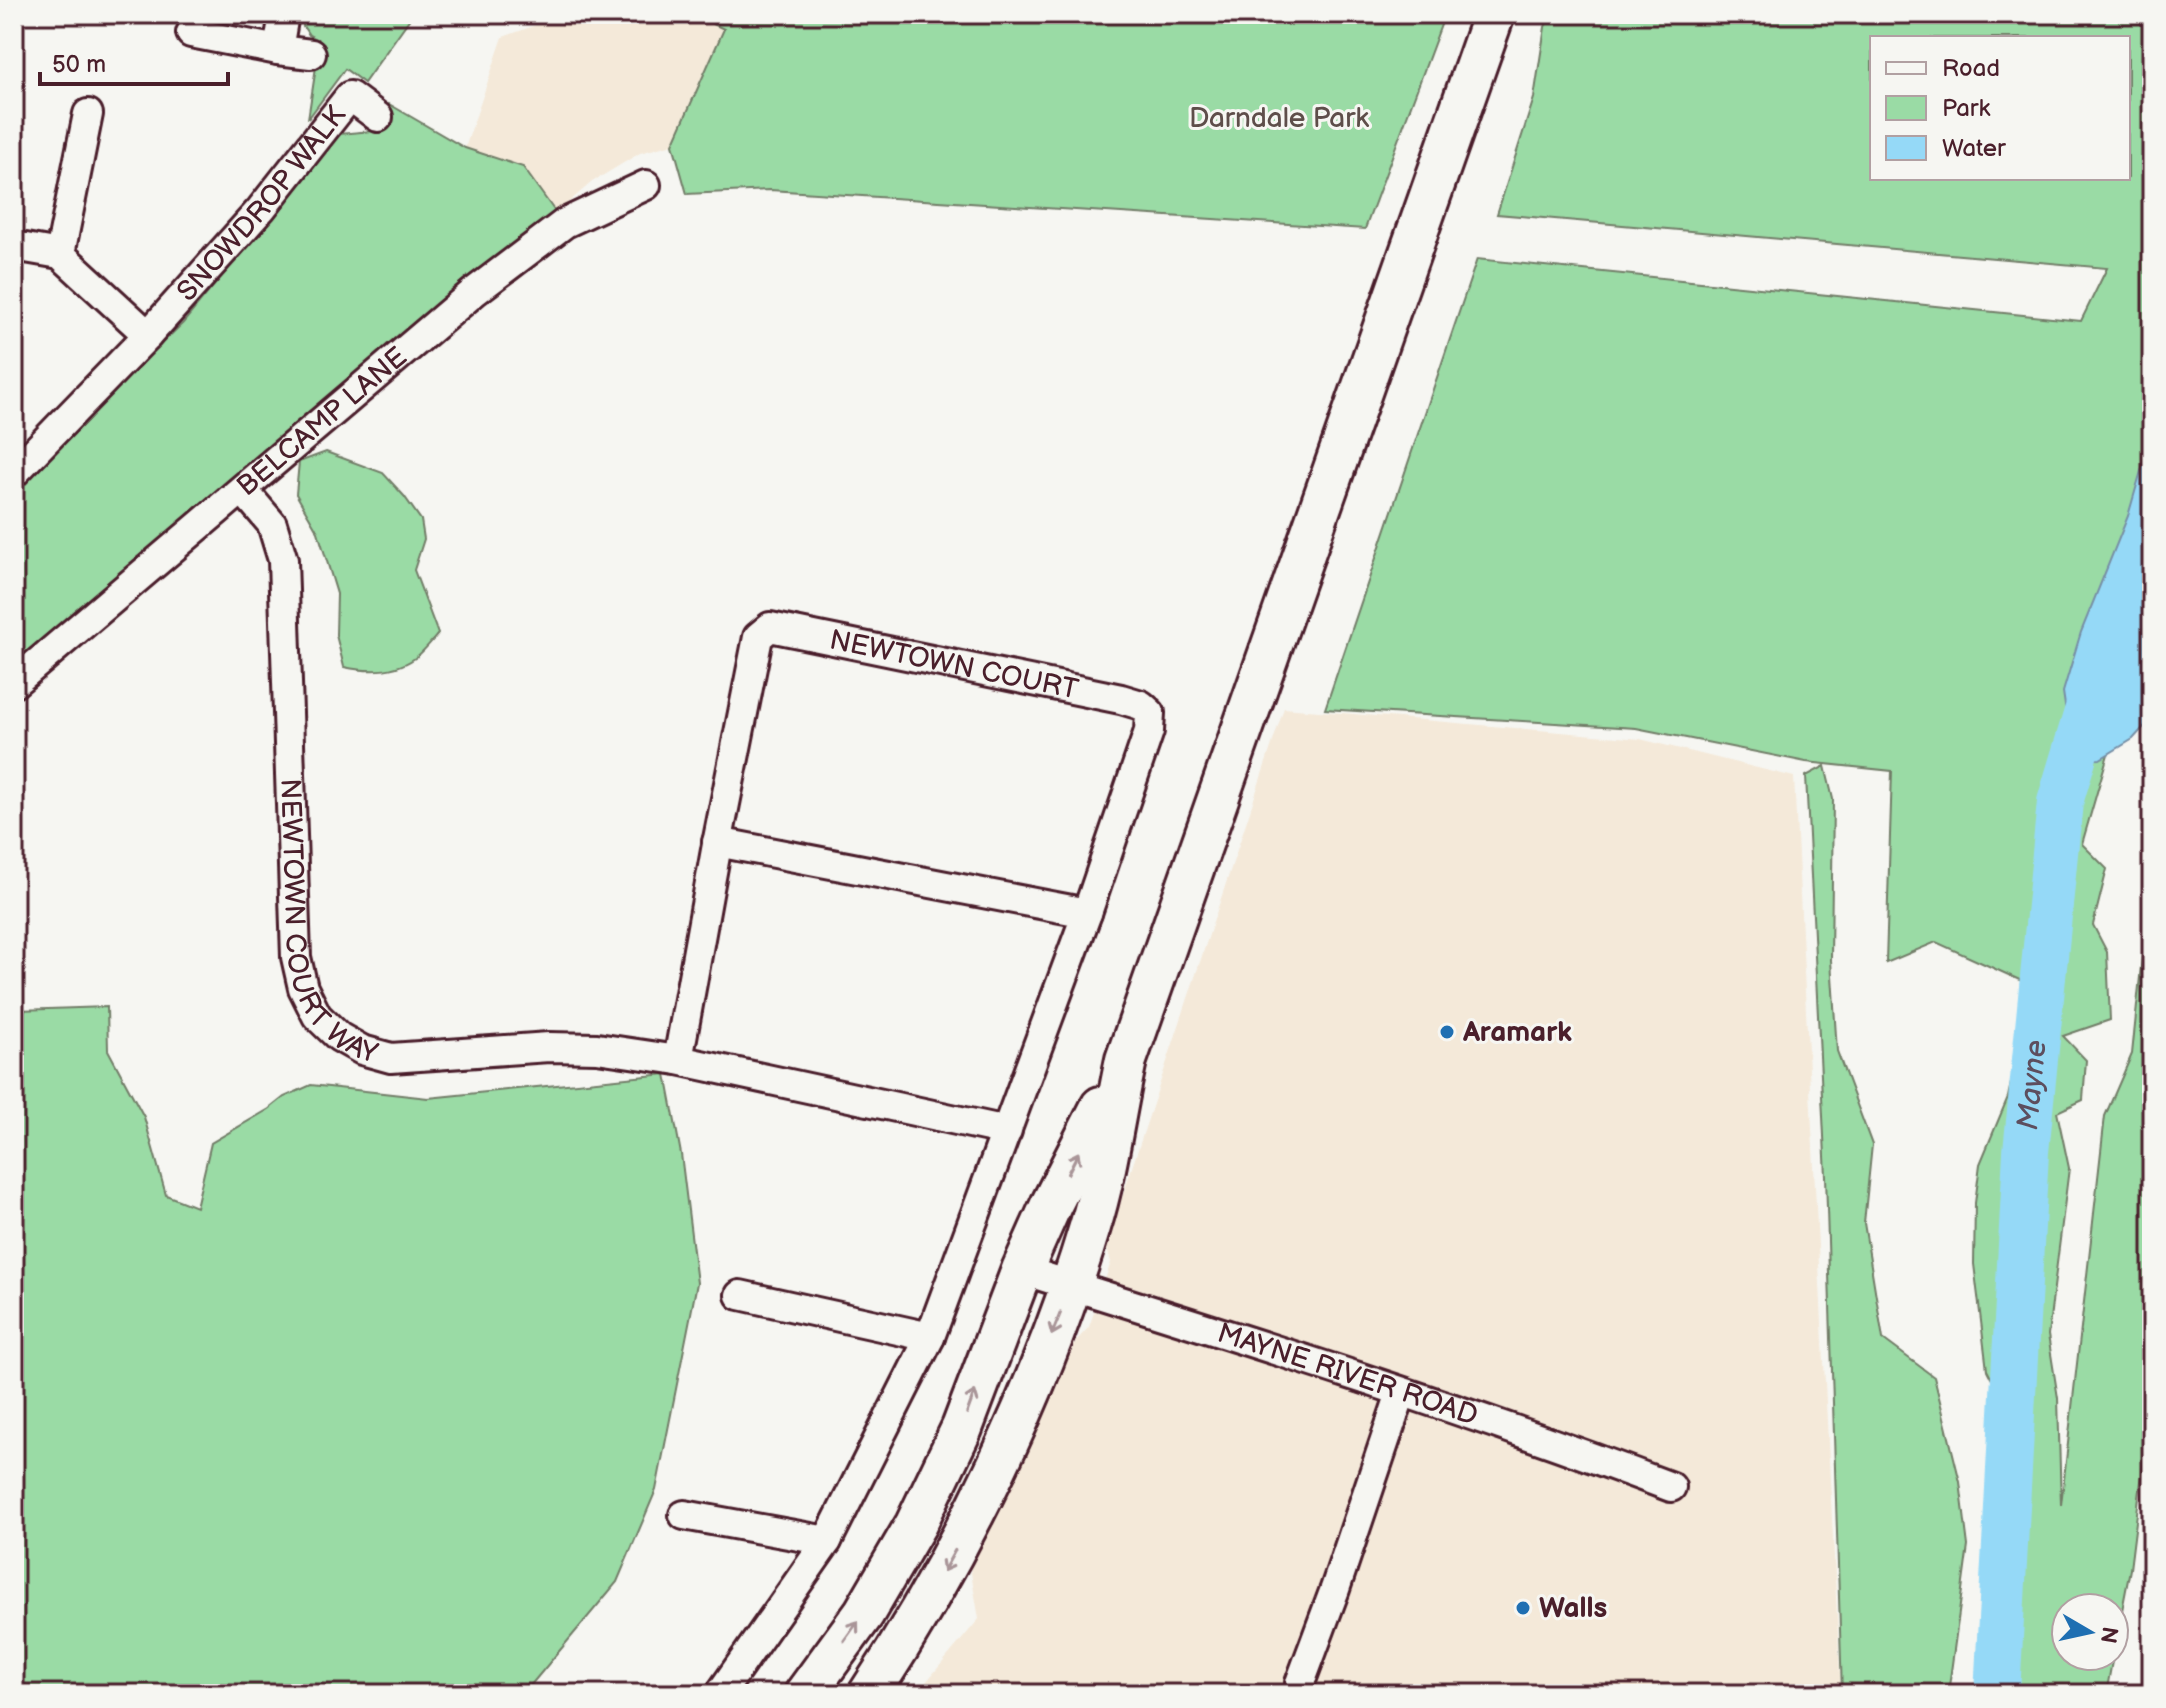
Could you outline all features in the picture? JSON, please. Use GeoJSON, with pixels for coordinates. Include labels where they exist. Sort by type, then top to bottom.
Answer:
{"type":"FeatureCollection","features":[{"type":"Feature","properties":{"kind":"main road"},"geometry":{"type":"LineString","coordinates":[[869,1694],[913,1626],[981,1500],[1071,1286],[1092,1224],[1126,1060],[1494,14]]}},
{"type":"Feature","properties":{"kind":"main road"},"geometry":{"type":"LineString","coordinates":[[805,1694],[864,1613],[916,1524],[962,1428],[1022,1270],[1051,1205],[1126,1060]]}},
{"type":"Feature","properties":{"kind":"street"},"geometry":{"type":"LineString","coordinates":[[278,50],[284,14]]}},
{"type":"Feature","properties":{"kind":"street"},"geometry":{"type":"LineString","coordinates":[[191,33],[311,54]]}},
{"type":"Feature","properties":{"kind":"street","name":"SNOWDROP WALK"},"geometry":{"type":"LineString","coordinates":[[14,473],[148,335],[261,209],[350,96],[378,117]]}},
{"type":"Feature","properties":{"kind":"street"},"geometry":{"type":"LineString","coordinates":[[60,254],[88,114]]}},
{"type":"Feature","properties":{"kind":"street","name":"BELCAMP LANE"},"geometry":{"type":"LineString","coordinates":[[14,683],[474,292],[565,223],[646,185]]}},
{"type":"Feature","properties":{"kind":"street"},"geometry":{"type":"LineString","coordinates":[[14,246],[60,254],[148,335]]}},
{"type":"Feature","properties":{"kind":"street","name":"NEWTOWN COURT WAY"},"geometry":{"type":"LineString","coordinates":[[243,490],[272,524],[283,560],[296,957],[303,988],[317,1016],[339,1037],[362,1050],[391,1058],[549,1047],[597,1048],[678,1060]]}},
{"type":"Feature","properties":{"kind":"street","name":"NEWTOWN COURT"},"geometry":{"type":"LineString","coordinates":[[678,1060],[758,637],[770,627],[1121,699],[1141,705],[1150,713],[1149,731],[1087,913],[930,1337],[827,1541],[720,1694]]}},
{"type":"Feature","properties":{"kind":"street"},"geometry":{"type":"LineString","coordinates":[[717,842],[1087,913]]}},
{"type":"Feature","properties":{"kind":"street"},"geometry":{"type":"LineString","coordinates":[[678,1060],[1007,1131]]}},
{"type":"Feature","properties":{"kind":"street","name":"MAYNE RIVER ROAD"},"geometry":{"type":"LineString","coordinates":[[1022,1270],[1125,1300],[1671,1487]]}},
{"type":"Feature","properties":{"kind":"street"},"geometry":{"type":"LineString","coordinates":[[740,1295],[930,1337]]}},
{"type":"Feature","properties":{"kind":"street"},"geometry":{"type":"LineString","coordinates":[[1298,1689],[1401,1393]]}},
{"type":"Feature","properties":{"kind":"street"},"geometry":{"type":"LineString","coordinates":[[684,1515],[827,1541]]}},
{"type":"Feature","properties":{"kind":"shaded area"},"geometry":{"type":"Polygon","coordinates":[[[567,14],[692,14],[724,28],[673,144],[640,153],[592,182],[556,213],[523,167],[465,148],[503,37],[567,14]]]}},
{"type":"Feature","properties":{"kind":"shaded area"},"geometry":{"type":"Polygon","coordinates":[[[1284,708],[1640,739],[1794,777],[1841,1694],[916,1694],[979,1619],[970,1567],[1076,1341],[1089,1327],[1111,1262],[1106,1246],[1284,708]]]}},
{"type":"Feature","properties":{"kind":"green space"},"geometry":{"type":"Polygon","coordinates":[[[305,14],[413,14],[364,83],[345,69],[308,119],[320,41],[309,35],[303,26],[305,14]]]}},
{"type":"Feature","properties":{"kind":"green space","name":"Darndale Park"},"geometry":{"type":"Polygon","coordinates":[[[692,14],[1445,14],[1365,229],[770,190],[687,194],[673,144],[724,29],[692,14]]]}},
{"type":"Feature","properties":{"kind":"green space"},"geometry":{"type":"Polygon","coordinates":[[[1550,14],[2152,14],[2152,602],[2082,844],[2107,869],[2093,925],[2107,952],[2110,1020],[2063,1036],[2086,1060],[2083,1100],[2057,1112],[2069,1168],[2048,1335],[2058,1398],[2061,1505],[2105,1116],[2132,1054],[2142,957],[2152,954],[2152,1394],[2130,1569],[2126,1592],[2050,1592],[2050,1672],[2110,1672],[2106,1694],[1981,1694],[1990,1650],[2011,1593],[2024,1526],[2012,1419],[1987,1370],[1974,1264],[1975,1203],[1980,1164],[2008,1097],[2025,1016],[2024,982],[1936,942],[1886,963],[1892,771],[1806,762],[1636,728],[1325,709],[1477,259],[2081,321],[2107,268],[1497,214],[1534,98],[1545,27],[1550,14]]]}},
{"type":"Feature","properties":{"kind":"green space"},"geometry":{"type":"Polygon","coordinates":[[[389,104],[465,148],[523,167],[556,213],[14,670],[14,485],[183,323],[339,134],[372,131],[389,104]]]}},
{"type":"Feature","properties":{"kind":"green space"},"geometry":{"type":"Polygon","coordinates":[[[326,452],[383,473],[421,520],[424,539],[414,570],[438,634],[418,656],[407,663],[389,669],[344,667],[336,635],[337,594],[318,532],[296,494],[299,462],[326,452]]]}},
{"type":"Feature","properties":{"kind":"green space"},"geometry":{"type":"Polygon","coordinates":[[[1825,766],[1833,799],[1831,960],[1837,1051],[1872,1145],[1864,1223],[1883,1339],[1934,1377],[1960,1482],[1968,1546],[1948,1694],[1842,1694],[1826,1176],[1806,776],[1825,766]]]}},
{"type":"Feature","properties":{"kind":"green space"},"geometry":{"type":"Polygon","coordinates":[[[14,1007],[18,1010],[107,1007],[108,1050],[144,1117],[166,1195],[196,1207],[211,1143],[284,1097],[311,1085],[428,1098],[666,1074],[681,1154],[697,1283],[656,1490],[617,1582],[530,1686],[528,1694],[14,1694],[14,1007]]]}},
{"type":"Feature","properties":{"kind":"water"},"geometry":{"type":"Polygon","coordinates":[[[2152,433],[2152,718],[2133,739],[2100,759],[2073,760],[2063,692],[2081,632],[2128,516],[2152,433]]]}},
{"type":"Feature","properties":{"kind":"waterway","name":"Mayne"},"geometry":{"type":"LineString","coordinates":[[1997,1694],[2026,1152],[2060,802],[2090,702]]}},
{"type":"Feature","properties":{"kind":"place","name":"Aramark"},"geometry":{"type":"Point","coordinates":[1447,1032]}},
{"type":"Feature","properties":{"kind":"place","name":"Walls"},"geometry":{"type":"Point","coordinates":[1523,1608]}}]}
